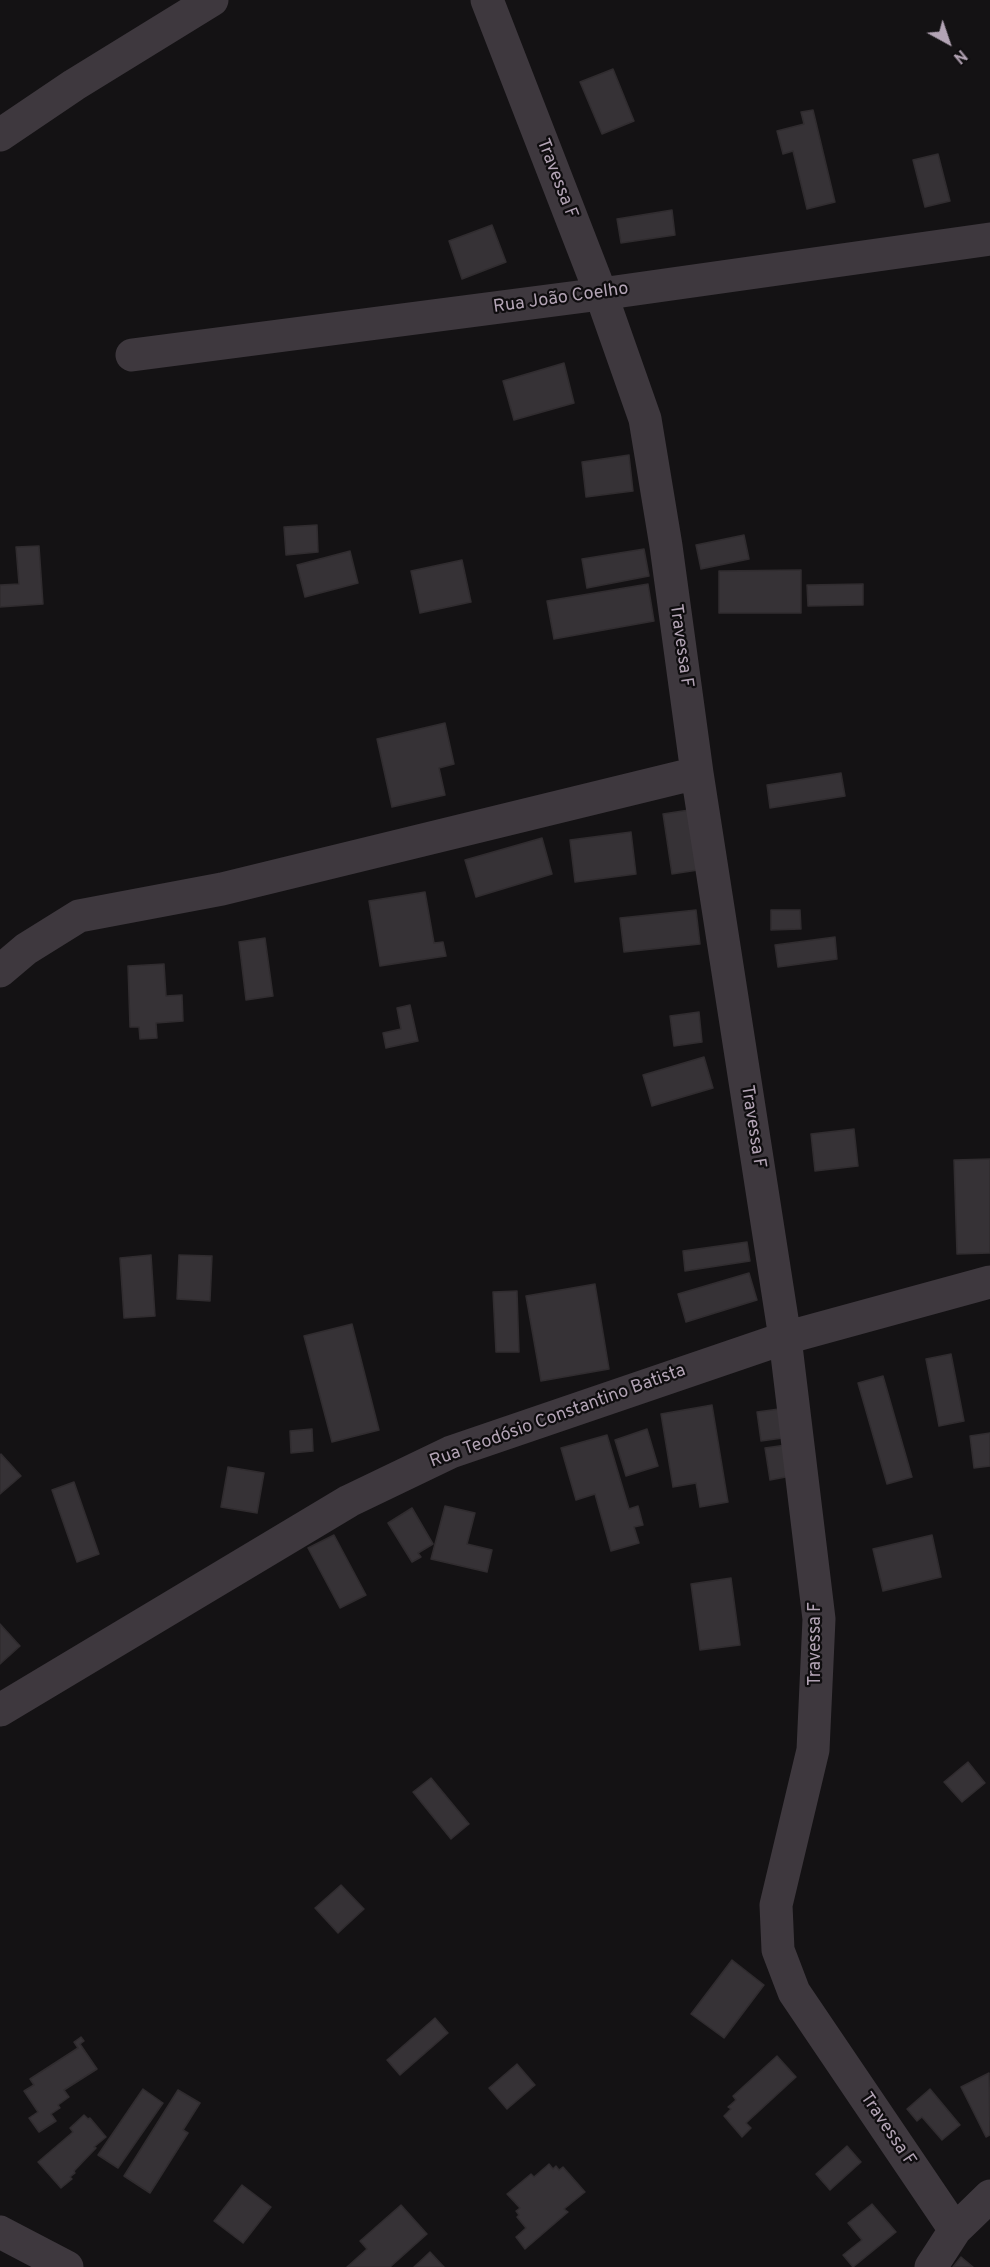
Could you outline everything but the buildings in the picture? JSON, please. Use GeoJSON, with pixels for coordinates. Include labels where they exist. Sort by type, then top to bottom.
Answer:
{"type":"FeatureCollection","features":[{"type":"Feature","properties":{"kind":"street"},"geometry":{"type":"LineString","coordinates":[[0,135],[212,0]]}},
{"type":"Feature","properties":{"kind":"street","name":"Travessa F"},"geometry":{"type":"LineString","coordinates":[[487,0],[601,294],[645,419],[668,558],[697,773],[785,1338],[819,1618],[813,1750],[776,1905],[778,1950],[794,1992],[955,2230]]}},
{"type":"Feature","properties":{"kind":"street","name":"Rua João Coelho"},"geometry":{"type":"LineString","coordinates":[[132,356],[601,294],[990,239]]}},
{"type":"Feature","properties":{"kind":"street"},"geometry":{"type":"LineString","coordinates":[[0,971],[26,949],[79,916],[222,889],[697,773]]}},
{"type":"Feature","properties":{"kind":"street","name":"Rua Teodósio Constantino Batista"},"geometry":{"type":"LineString","coordinates":[[0,1710],[349,1501],[451,1452],[785,1338],[990,1282]]}},
{"type":"Feature","properties":{"kind":"street"},"geometry":{"type":"LineString","coordinates":[[930,2267],[955,2230],[990,2196]]}},
{"type":"Feature","properties":{"kind":"street"},"geometry":{"type":"LineString","coordinates":[[0,2232],[68,2267]]}}]}
